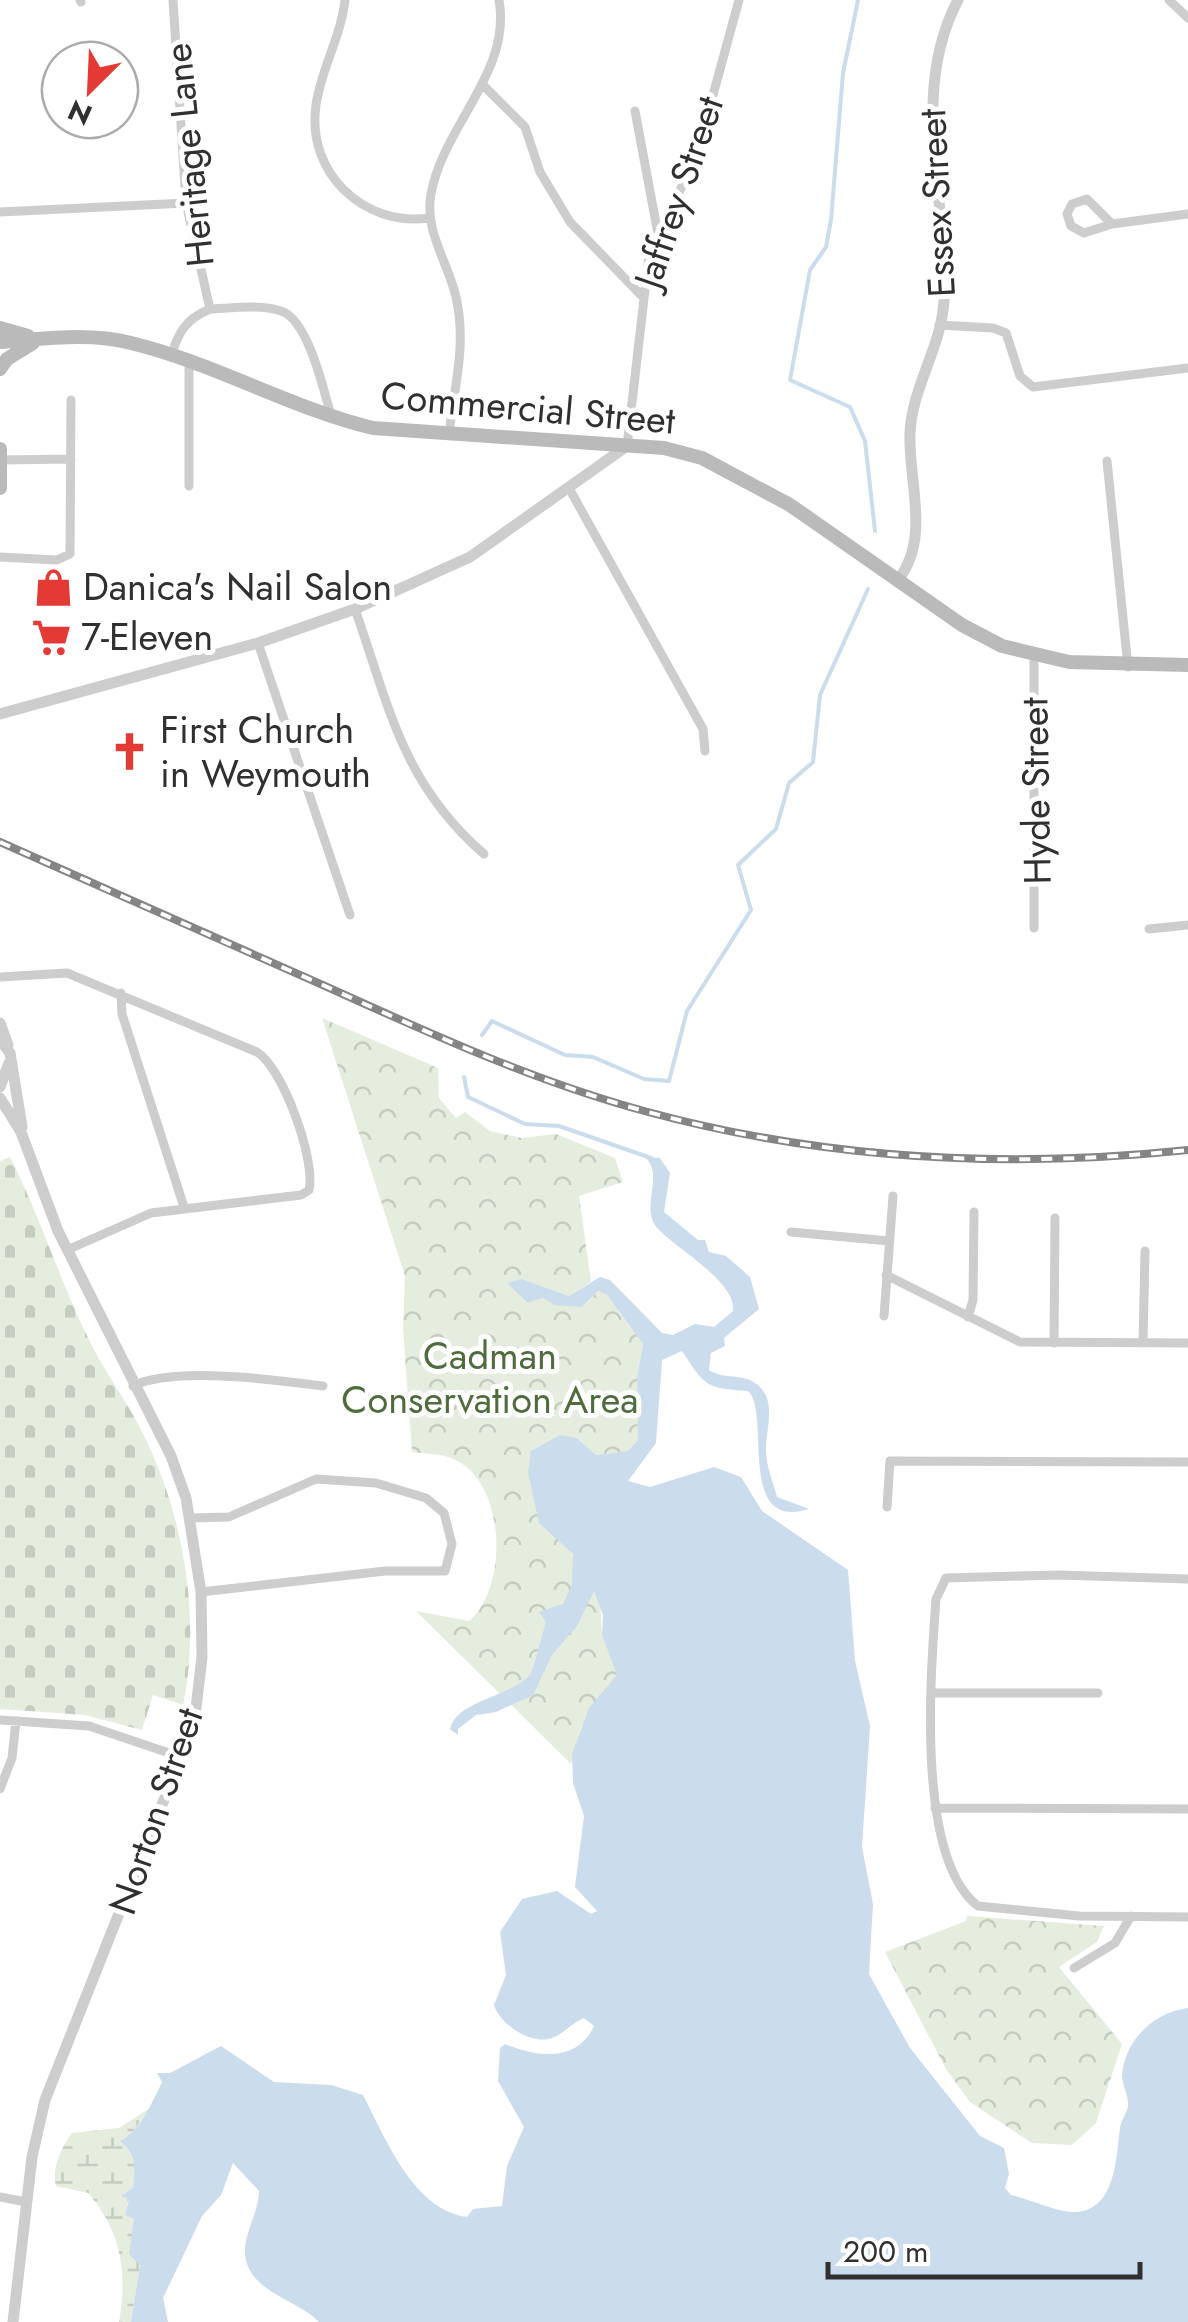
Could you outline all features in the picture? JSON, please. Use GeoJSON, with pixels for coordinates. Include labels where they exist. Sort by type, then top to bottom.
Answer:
{"type":"FeatureCollection","features":[{"type":"Feature","properties":{"kind":"main road"},"geometry":{"type":"LineString","coordinates":[[0,328],[38,340]]}},
{"type":"Feature","properties":{"kind":"main road","name":"Commercial Street"},"geometry":{"type":"LineString","coordinates":[[0,342],[83,336],[130,342],[332,418],[373,428],[664,448],[702,458],[790,505],[982,637],[1034,654],[1128,667],[1188,665]]}},
{"type":"Feature","properties":{"kind":"main road"},"geometry":{"type":"LineString","coordinates":[[0,369],[7,359],[38,340]]}},
{"type":"Feature","properties":{"kind":"main road"},"geometry":{"type":"LineString","coordinates":[[0,449],[0,488]]}},
{"type":"Feature","properties":{"kind":"street","name":"Heritage Lane"},"geometry":{"type":"LineString","coordinates":[[174,0],[186,203],[210,309]]}},
{"type":"Feature","properties":{"kind":"street"},"geometry":{"type":"LineString","coordinates":[[345,0],[316,106],[323,160],[346,194],[364,208],[397,220],[430,218]]}},
{"type":"Feature","properties":{"kind":"street"},"geometry":{"type":"LineString","coordinates":[[449,435],[462,341],[456,295],[430,218],[440,164],[482,84],[500,29],[499,0]]}},
{"type":"Feature","properties":{"kind":"street","name":"Jaffrey Street"},"geometry":{"type":"LineString","coordinates":[[627,446],[642,294],[658,234],[696,158],[739,0]]}},
{"type":"Feature","properties":{"kind":"street","name":"Essex Street"},"geometry":{"type":"LineString","coordinates":[[898,580],[916,548],[912,410],[939,325],[944,286],[932,92],[942,35],[958,0]]}},
{"type":"Feature","properties":{"kind":"street"},"geometry":{"type":"LineString","coordinates":[[1170,0],[1188,18]]}},
{"type":"Feature","properties":{"kind":"street"},"geometry":{"type":"LineString","coordinates":[[482,84],[526,127],[540,172],[570,222],[642,294]]}},
{"type":"Feature","properties":{"kind":"street"},"geometry":{"type":"LineString","coordinates":[[635,111],[658,234]]}},
{"type":"Feature","properties":{"kind":"street"},"geometry":{"type":"LineString","coordinates":[[1112,224],[1087,198],[1072,204],[1067,214],[1079,232],[1188,214]]}},
{"type":"Feature","properties":{"kind":"street"},"geometry":{"type":"LineString","coordinates":[[0,212],[186,203]]}},
{"type":"Feature","properties":{"kind":"street"},"geometry":{"type":"LineString","coordinates":[[171,356],[185,324],[210,309],[279,310],[291,315],[306,341],[332,418]]}},
{"type":"Feature","properties":{"kind":"street"},"geometry":{"type":"LineString","coordinates":[[939,325],[993,328],[1006,333],[1020,376],[1033,386],[1188,368]]}},
{"type":"Feature","properties":{"kind":"street"},"geometry":{"type":"LineString","coordinates":[[188,486],[189,363]]}},
{"type":"Feature","properties":{"kind":"street"},"geometry":{"type":"LineString","coordinates":[[0,557],[57,560],[70,554],[72,400]]}},
{"type":"Feature","properties":{"kind":"street"},"geometry":{"type":"LineString","coordinates":[[0,714],[258,643],[356,609],[470,557],[570,490],[627,446]]}},
{"type":"Feature","properties":{"kind":"street"},"geometry":{"type":"LineString","coordinates":[[1,460],[71,459]]}},
{"type":"Feature","properties":{"kind":"street"},"geometry":{"type":"LineString","coordinates":[[1107,461],[1128,667]]}},
{"type":"Feature","properties":{"kind":"street"},"geometry":{"type":"LineString","coordinates":[[570,490],[703,729],[704,750]]}},
{"type":"Feature","properties":{"kind":"street"},"geometry":{"type":"LineString","coordinates":[[356,609],[402,752],[436,803],[484,854]]}},
{"type":"Feature","properties":{"kind":"street"},"geometry":{"type":"LineString","coordinates":[[258,643],[350,915]]}},
{"type":"Feature","properties":{"kind":"street","name":"Hyde Street"},"geometry":{"type":"LineString","coordinates":[[1034,654],[1038,893],[1034,928]]}},
{"type":"Feature","properties":{"kind":"street"},"geometry":{"type":"LineString","coordinates":[[1149,929],[1188,926]]}},
{"type":"Feature","properties":{"kind":"street"},"geometry":{"type":"LineString","coordinates":[[0,977],[67,973],[267,1058],[279,1073],[311,1171],[309,1190],[300,1196],[151,1214],[67,1250]]}},
{"type":"Feature","properties":{"kind":"street"},"geometry":{"type":"LineString","coordinates":[[121,993],[122,1014],[184,1207]]}},
{"type":"Feature","properties":{"kind":"street","name":"Norton Street"},"geometry":{"type":"LineString","coordinates":[[0,1023],[10,1053],[24,1142]]}},
{"type":"Feature","properties":{"kind":"street"},"geometry":{"type":"LineString","coordinates":[[0,1040],[10,1053],[0,1086]]}},
{"type":"Feature","properties":{"kind":"street","name":"Norton Street"},"geometry":{"type":"LineString","coordinates":[[0,1098],[24,1142],[67,1250],[175,1467],[190,1518],[201,1592],[202,1657],[196,1708],[182,1757],[46,2100],[26,2202],[12,2322]]}},
{"type":"Feature","properties":{"kind":"street"},"geometry":{"type":"LineString","coordinates":[[884,1316],[893,1196]]}},
{"type":"Feature","properties":{"kind":"street"},"geometry":{"type":"LineString","coordinates":[[968,1318],[973,1300],[974,1212]]}},
{"type":"Feature","properties":{"kind":"street"},"geometry":{"type":"LineString","coordinates":[[1054,1218],[1054,1343]]}},
{"type":"Feature","properties":{"kind":"street"},"geometry":{"type":"LineString","coordinates":[[791,1232],[889,1241]]}},
{"type":"Feature","properties":{"kind":"street"},"geometry":{"type":"LineString","coordinates":[[1143,1343],[1145,1252]]}},
{"type":"Feature","properties":{"kind":"street"},"geometry":{"type":"LineString","coordinates":[[886,1275],[1015,1341],[1188,1344]]}},
{"type":"Feature","properties":{"kind":"street"},"geometry":{"type":"LineString","coordinates":[[133,1386],[153,1380],[228,1377],[324,1386]]}},
{"type":"Feature","properties":{"kind":"street"},"geometry":{"type":"LineString","coordinates":[[887,1507],[890,1460],[1188,1462]]}},
{"type":"Feature","properties":{"kind":"street"},"geometry":{"type":"LineString","coordinates":[[190,1518],[229,1517],[316,1480],[376,1483],[426,1498],[444,1514],[452,1544],[446,1571],[385,1571],[201,1592]]}},
{"type":"Feature","properties":{"kind":"street"},"geometry":{"type":"LineString","coordinates":[[1188,1579],[962,1575],[943,1581],[936,1599],[932,1693],[935,1808],[960,1884],[978,1906],[1188,1918]]}},
{"type":"Feature","properties":{"kind":"street"},"geometry":{"type":"LineString","coordinates":[[932,1693],[1098,1692]]}},
{"type":"Feature","properties":{"kind":"street"},"geometry":{"type":"LineString","coordinates":[[0,1720],[110,1730],[182,1757]]}},
{"type":"Feature","properties":{"kind":"street"},"geometry":{"type":"LineString","coordinates":[[0,1789],[12,1758],[16,1721]]}},
{"type":"Feature","properties":{"kind":"street"},"geometry":{"type":"LineString","coordinates":[[935,1808],[1188,1809]]}},
{"type":"Feature","properties":{"kind":"street"},"geometry":{"type":"LineString","coordinates":[[1074,1968],[1115,1943],[1132,1916]]}},
{"type":"Feature","properties":{"kind":"street"},"geometry":{"type":"LineString","coordinates":[[0,2197],[26,2202]]}},
{"type":"Feature","properties":{"kind":"green space","name":"Cadman Conservation Area"},"geometry":{"type":"Polygon","coordinates":[[[322,1018],[438,1068],[439,1098],[456,1118],[465,1112],[490,1131],[522,1138],[556,1134],[615,1158],[623,1182],[579,1196],[591,1282],[569,1296],[522,1279],[528,1303],[543,1298],[582,1307],[598,1291],[607,1295],[643,1344],[637,1377],[638,1440],[629,1451],[596,1455],[577,1438],[570,1550],[600,1598],[602,1635],[618,1675],[581,1728],[571,1764],[416,1611],[469,1621],[491,1585],[496,1535],[483,1488],[469,1470],[446,1456],[412,1452],[403,1329],[405,1276],[322,1018]]]}},
{"type":"Feature","properties":{"kind":"green space"},"geometry":{"type":"Polygon","coordinates":[[[10,1157],[81,1323],[153,1456],[177,1525],[189,1598],[188,1670],[183,1705],[153,1695],[142,1730],[85,1715],[0,1709],[0,1161],[10,1157]]]}},
{"type":"Feature","properties":{"kind":"green space"},"geometry":{"type":"Polygon","coordinates":[[[967,1916],[1104,1926],[1097,1942],[1059,1967],[1122,2044],[1096,2123],[1072,2145],[1032,2143],[970,2102],[946,2069],[885,1952],[966,1921],[967,1916]]]}},
{"type":"Feature","properties":{"kind":"green space"},"geometry":{"type":"Polygon","coordinates":[[[150,2108],[129,2137],[135,2166],[133,2188],[123,2196],[129,2198],[125,2215],[134,2219],[140,2265],[131,2322],[119,2322],[123,2287],[115,2237],[88,2193],[56,2186],[56,2165],[72,2133],[119,2128],[150,2108]]]}},
{"type":"Feature","properties":{"kind":"water"},"geometry":{"type":"Polygon","coordinates":[[[645,1157],[660,1158],[670,1173],[664,1212],[698,1240],[705,1240],[709,1252],[726,1256],[750,1277],[759,1309],[724,1338],[725,1346],[711,1353],[709,1370],[750,1380],[762,1389],[769,1405],[766,1456],[777,1497],[809,1509],[786,1511],[772,1503],[764,1488],[754,1403],[748,1391],[708,1383],[682,1351],[662,1360],[656,1443],[628,1481],[650,1487],[714,1467],[741,1477],[762,1511],[848,1570],[855,1661],[870,1726],[862,1847],[873,1904],[869,1974],[910,2048],[980,2136],[1004,2148],[1009,2174],[1005,2188],[1011,2195],[1071,2212],[1097,2204],[1111,2182],[1128,2106],[1122,2075],[1129,2050],[1153,2022],[1188,2008],[1188,2322],[319,2322],[264,2286],[248,2266],[245,2245],[259,2191],[233,2163],[221,2195],[202,2216],[163,2298],[168,2322],[131,2322],[140,2265],[129,2254],[134,2219],[125,2215],[129,2199],[121,2196],[133,2188],[134,2167],[132,2156],[120,2141],[133,2131],[150,2107],[162,2082],[157,2073],[170,2073],[221,2046],[274,2082],[331,2085],[363,2095],[391,2150],[416,2186],[431,2201],[467,2217],[473,2209],[502,2206],[507,2166],[524,2127],[498,2081],[500,2048],[505,2044],[555,2054],[577,2046],[594,2026],[584,2018],[553,2038],[532,2038],[508,2025],[494,2005],[506,1975],[500,1932],[522,1899],[557,1891],[591,1914],[597,1911],[575,1887],[584,1816],[573,1783],[572,1754],[589,1708],[617,1675],[602,1635],[603,1615],[594,1591],[577,1626],[552,1655],[533,1695],[496,1712],[476,1715],[458,1729],[458,1735],[450,1729],[454,1720],[472,1705],[529,1676],[546,1622],[539,1612],[563,1604],[572,1585],[573,1554],[539,1523],[528,1472],[531,1451],[560,1435],[577,1438],[596,1455],[628,1451],[638,1440],[637,1377],[643,1344],[607,1295],[598,1291],[582,1307],[554,1305],[543,1298],[528,1303],[507,1283],[522,1279],[569,1296],[600,1277],[610,1280],[662,1333],[673,1335],[695,1324],[714,1327],[733,1311],[732,1300],[717,1278],[654,1222],[653,1174],[645,1157]]]}},
{"type":"Feature","properties":{"kind":"waterway"},"geometry":{"type":"LineString","coordinates":[[858,0],[843,73],[831,220],[826,247],[810,270],[790,380],[850,407],[865,441],[875,531]]}},
{"type":"Feature","properties":{"kind":"waterway"},"geometry":{"type":"LineString","coordinates":[[482,1035],[492,1021],[565,1055],[593,1057],[644,1079],[669,1081],[687,1011],[751,910],[738,865],[776,829],[789,783],[813,762],[820,695],[868,589]]}},
{"type":"Feature","properties":{"kind":"waterway"},"geometry":{"type":"LineString","coordinates":[[464,1077],[468,1097],[525,1124],[559,1126],[651,1158]]}},
{"type":"Feature","properties":{"kind":"railway"},"geometry":{"type":"LineString","coordinates":[[0,842],[484,1056],[648,1112],[782,1141],[916,1156],[1052,1159],[1188,1150]]}},
{"type":"Feature","properties":{"kind":"place","name":"Danica's Nail Salon"},"geometry":{"type":"Point","coordinates":[53,587]}},
{"type":"Feature","properties":{"kind":"place","name":"7-Eleven"},"geometry":{"type":"Point","coordinates":[51,637]}},
{"type":"Feature","properties":{"kind":"place","name":"First Church in Weymouth"},"geometry":{"type":"Point","coordinates":[130,752]}}]}
